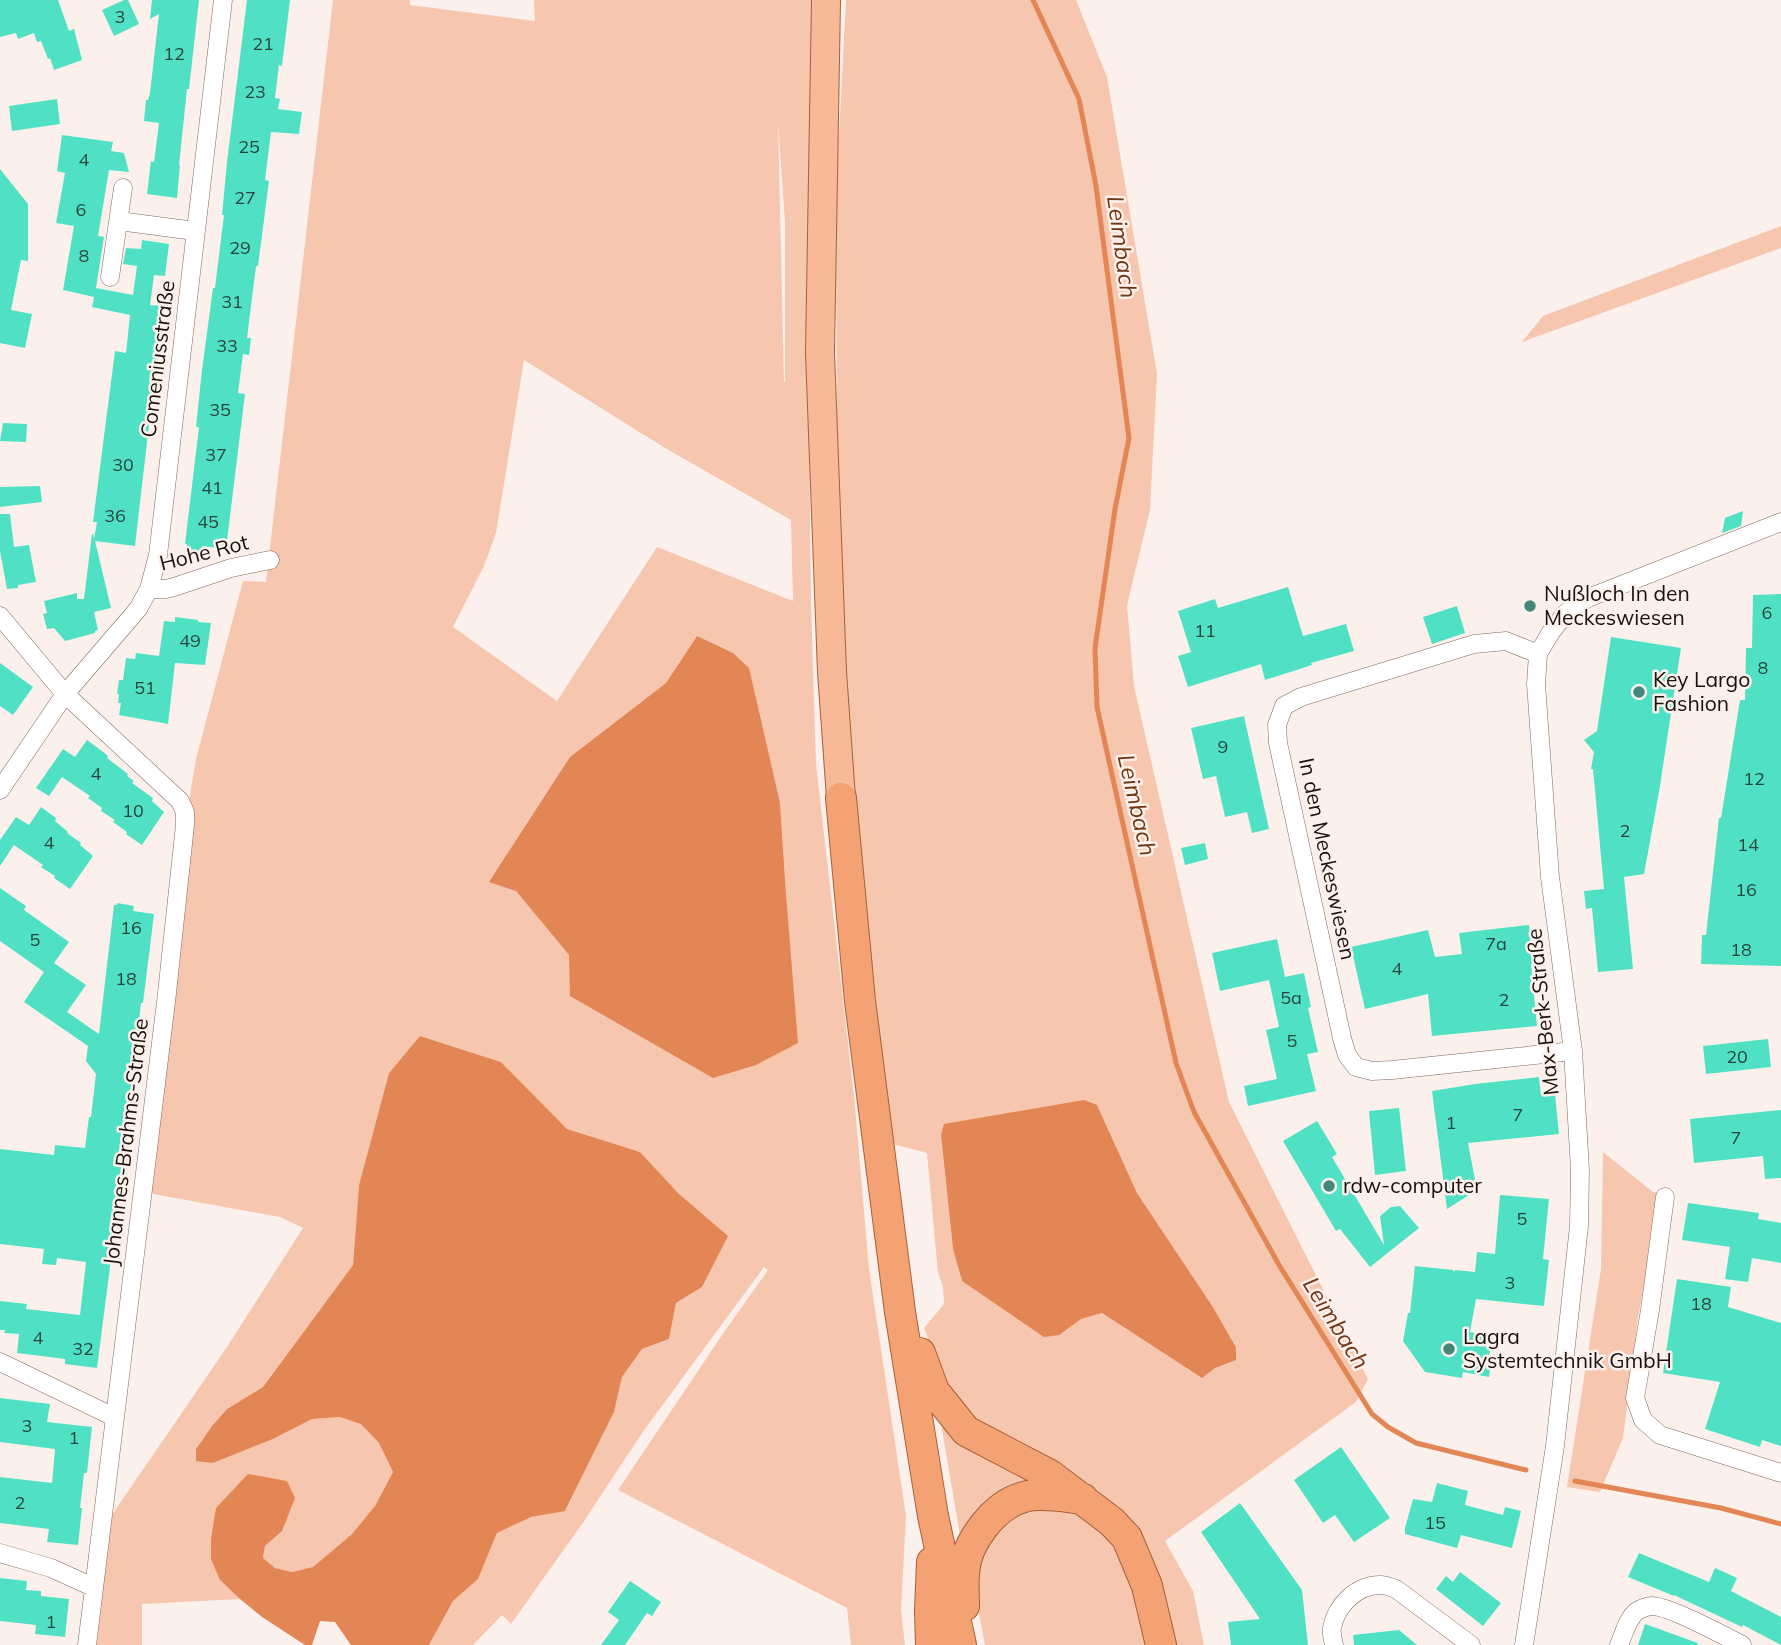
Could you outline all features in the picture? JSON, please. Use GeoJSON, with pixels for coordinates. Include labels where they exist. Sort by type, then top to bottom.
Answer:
{"type":"FeatureCollection","features":[{"type":"Feature","properties":{"kind":"highway"},"geometry":{"type":"LineString","coordinates":[[841,798],[860,1001],[900,1312],[933,1516],[963,1645]]}},
{"type":"Feature","properties":{"kind":"highway"},"geometry":{"type":"LineString","coordinates":[[900,1312],[934,1391],[966,1431],[1050,1475],[1112,1522],[1127,1538],[1147,1586],[1161,1645]]}},
{"type":"Feature","properties":{"kind":"highway"},"geometry":{"type":"LineString","coordinates":[[963,1645],[963,1571],[974,1539],[997,1511],[1023,1497],[1052,1495],[1083,1499]]}},
{"type":"Feature","properties":{"kind":"highway"},"geometry":{"type":"LineString","coordinates":[[931,1645],[933,1516]]}},
{"type":"Feature","properties":{"kind":"main road"},"geometry":{"type":"LineString","coordinates":[[826,0],[820,353],[832,672],[841,798]]}},
{"type":"Feature","properties":{"kind":"street","name":"Comeniusstraße"},"geometry":{"type":"LineString","coordinates":[[0,790],[65,694],[130,620],[149,589],[158,555],[223,0]]}},
{"type":"Feature","properties":{"kind":"street"},"geometry":{"type":"LineString","coordinates":[[110,277],[123,188]]}},
{"type":"Feature","properties":{"kind":"street"},"geometry":{"type":"LineString","coordinates":[[119,221],[195,231]]}},
{"type":"Feature","properties":{"kind":"street","name":"Max-Berk-Straße"},"geometry":{"type":"LineString","coordinates":[[1524,1645],[1553,1457],[1579,1226],[1580,1170],[1573,1051],[1550,877],[1536,684],[1538,654],[1566,613],[1588,598],[1781,522]]}},
{"type":"Feature","properties":{"kind":"street","name":"Hohe Rot"},"geometry":{"type":"LineString","coordinates":[[149,589],[166,589],[231,568],[270,561]]}},
{"type":"Feature","properties":{"kind":"street"},"geometry":{"type":"LineString","coordinates":[[0,616],[65,694]]}},
{"type":"Feature","properties":{"kind":"street","name":"In den Meckeswiesen"},"geometry":{"type":"LineString","coordinates":[[1538,654],[1506,641],[1474,644],[1301,697],[1284,706],[1276,724],[1342,1038],[1347,1055],[1356,1068],[1372,1071],[1392,1070],[1573,1051]]}},
{"type":"Feature","properties":{"kind":"street","name":"Johannes-Brahms-Straße"},"geometry":{"type":"LineString","coordinates":[[65,694],[180,801],[185,812],[166,1002],[87,1645]]}},
{"type":"Feature","properties":{"kind":"street"},"geometry":{"type":"LineString","coordinates":[[1665,1197],[1635,1398],[1643,1420],[1660,1435],[1781,1473]]}},
{"type":"Feature","properties":{"kind":"street"},"geometry":{"type":"LineString","coordinates":[[0,1362],[114,1417]]}},
{"type":"Feature","properties":{"kind":"street"},"geometry":{"type":"LineString","coordinates":[[0,1553],[51,1568],[93,1587]]}},
{"type":"Feature","properties":{"kind":"street"},"geometry":{"type":"LineString","coordinates":[[1334,1645],[1332,1629],[1339,1609],[1353,1594],[1369,1586],[1382,1585],[1396,1589],[1471,1645]]}},
{"type":"Feature","properties":{"kind":"street"},"geometry":{"type":"LineString","coordinates":[[1619,1645],[1629,1620],[1636,1612],[1652,1606],[1693,1621],[1742,1645]]}},
{"type":"Feature","properties":{"kind":"shaded area"},"geometry":{"type":"Polygon","coordinates":[[[333,0],[410,0],[410,5],[535,21],[534,0],[811,0],[808,348],[816,764],[854,1096],[869,1269],[906,1516],[901,1610],[905,1645],[851,1645],[847,1608],[618,1490],[768,1270],[764,1267],[642,1433],[511,1624],[502,1615],[473,1645],[429,1645],[453,1601],[478,1579],[497,1533],[531,1517],[566,1510],[614,1412],[622,1377],[642,1349],[669,1339],[676,1303],[702,1287],[679,1194],[640,1152],[567,1129],[501,1062],[420,1036],[389,1073],[359,1185],[353,1265],[263,1387],[227,1409],[196,1449],[213,1463],[273,1439],[312,1419],[340,1417],[361,1423],[379,1443],[393,1472],[375,1506],[352,1534],[313,1567],[292,1572],[275,1568],[263,1558],[265,1546],[282,1531],[220,1580],[240,1599],[142,1604],[142,1645],[93,1645],[107,1522],[227,1347],[303,1228],[280,1217],[148,1193],[189,870],[190,795],[196,759],[243,581],[266,582],[333,0]],[[778,121],[784,381],[785,382],[785,222],[778,121]],[[524,360],[496,533],[484,566],[453,627],[557,701],[657,547],[793,601],[791,520],[665,448],[524,360]],[[697,636],[666,683],[570,757],[516,891],[569,955],[786,894],[780,803],[697,636]]]}},
{"type":"Feature","properties":{"kind":"shaded area"},"geometry":{"type":"Polygon","coordinates":[[[846,0],[1076,0],[1107,77],[1157,374],[1150,510],[1127,605],[1134,686],[1229,1102],[1368,1379],[1356,1402],[1165,1541],[1193,1591],[1204,1645],[1173,1645],[1149,1566],[972,1426],[946,1387],[924,1328],[944,1304],[943,1286],[938,1273],[927,1153],[893,1144],[857,842],[841,631],[836,195],[846,0]],[[1097,1105],[941,1135],[953,1249],[962,1281],[1081,1319],[1102,1313],[1202,1378],[1236,1346],[1137,1193],[1097,1105]]]}},
{"type":"Feature","properties":{"kind":"shaded area"},"geometry":{"type":"Polygon","coordinates":[[[1781,226],[1781,248],[1522,342],[1543,316],[1781,226]]]}},
{"type":"Feature","properties":{"kind":"shaded area"},"geometry":{"type":"Polygon","coordinates":[[[697,636],[733,653],[749,668],[780,803],[798,1043],[756,1065],[713,1078],[570,996],[569,955],[516,891],[489,882],[570,757],[666,683],[697,636]]]}},
{"type":"Feature","properties":{"kind":"shaded area"},"geometry":{"type":"Polygon","coordinates":[[[420,1036],[501,1062],[567,1129],[640,1152],[679,1194],[728,1236],[702,1287],[676,1303],[669,1339],[642,1349],[622,1377],[614,1412],[565,1511],[531,1517],[497,1533],[478,1579],[453,1601],[429,1645],[351,1645],[335,1622],[320,1621],[312,1645],[305,1645],[262,1617],[220,1580],[211,1559],[216,1508],[248,1474],[287,1481],[295,1498],[282,1531],[265,1546],[263,1558],[275,1568],[292,1572],[313,1567],[352,1534],[375,1506],[393,1472],[379,1443],[361,1424],[340,1417],[312,1419],[273,1439],[213,1463],[196,1461],[196,1449],[227,1409],[263,1387],[353,1265],[359,1185],[389,1073],[420,1036]]]}},
{"type":"Feature","properties":{"kind":"shaded area"},"geometry":{"type":"Polygon","coordinates":[[[1084,1100],[1097,1105],[1137,1193],[1213,1307],[1236,1347],[1236,1360],[1215,1368],[1202,1378],[1102,1313],[1081,1319],[1059,1335],[1044,1337],[962,1281],[953,1249],[941,1135],[944,1124],[1084,1100]]]}},
{"type":"Feature","properties":{"kind":"shaded area"},"geometry":{"type":"Polygon","coordinates":[[[1603,1152],[1653,1192],[1662,1193],[1638,1317],[1623,1438],[1600,1492],[1567,1487],[1601,1269],[1603,1152]]]}},
{"type":"Feature","properties":{"kind":"shaded area"},"geometry":{"type":"Polygon","coordinates":[[[939,1412],[1055,1485],[961,1541],[939,1412]]]}},
{"type":"Feature","properties":{"kind":"shaded area"},"geometry":{"type":"Polygon","coordinates":[[[1044,1504],[1076,1511],[1111,1540],[1140,1600],[1149,1645],[985,1645],[977,1604],[975,1572],[984,1543],[1020,1510],[1044,1504]]]}},
{"type":"Feature","properties":{"kind":"building"},"geometry":{"type":"Polygon","coordinates":[[[0,0],[58,0],[69,31],[74,29],[82,60],[54,70],[41,41],[37,42],[34,33],[18,39],[16,33],[0,37],[0,0]]]}},
{"type":"Feature","properties":{"kind":"building"},"geometry":{"type":"Polygon","coordinates":[[[128,0],[139,24],[114,36],[102,10],[128,0]]]}},
{"type":"Feature","properties":{"kind":"building"},"geometry":{"type":"Polygon","coordinates":[[[152,0],[199,0],[177,198],[147,194],[159,123],[144,121],[159,14],[150,19],[152,0]]]}},
{"type":"Feature","properties":{"kind":"building"},"geometry":{"type":"Polygon","coordinates":[[[247,0],[290,0],[275,98],[280,99],[278,109],[302,112],[299,134],[271,132],[265,180],[269,181],[247,338],[251,338],[249,355],[243,354],[238,393],[245,394],[226,549],[202,546],[202,553],[186,551],[185,544],[199,427],[196,427],[202,370],[224,215],[227,162],[247,0]]]}},
{"type":"Feature","properties":{"kind":"building"},"geometry":{"type":"Polygon","coordinates":[[[57,99],[60,124],[12,131],[9,106],[57,99]]]}},
{"type":"Feature","properties":{"kind":"building"},"geometry":{"type":"Polygon","coordinates":[[[62,135],[113,142],[111,151],[124,153],[129,172],[109,170],[98,236],[104,237],[96,288],[133,295],[137,266],[123,264],[126,248],[141,249],[142,240],[169,244],[165,276],[154,275],[150,305],[163,306],[154,394],[150,394],[135,546],[95,541],[111,608],[94,612],[98,630],[95,633],[65,641],[54,628],[47,629],[43,614],[47,613],[44,601],[77,593],[77,599],[84,599],[92,534],[94,539],[97,522],[93,522],[115,351],[126,353],[130,315],[92,307],[94,297],[63,290],[74,226],[56,223],[65,173],[57,171],[62,135]]]}},
{"type":"Feature","properties":{"kind":"building"},"geometry":{"type":"Polygon","coordinates":[[[0,169],[28,204],[28,261],[21,260],[11,310],[32,314],[25,348],[0,343],[0,169]]]}},
{"type":"Feature","properties":{"kind":"building"},"geometry":{"type":"Polygon","coordinates":[[[3,423],[27,424],[26,442],[0,441],[3,423]]]}},
{"type":"Feature","properties":{"kind":"building"},"geometry":{"type":"Polygon","coordinates":[[[40,486],[42,502],[0,507],[0,487],[40,486]]]}},
{"type":"Feature","properties":{"kind":"building"},"geometry":{"type":"Polygon","coordinates":[[[1743,511],[1741,526],[1722,533],[1725,518],[1743,511]]]}},
{"type":"Feature","properties":{"kind":"building"},"geometry":{"type":"Polygon","coordinates":[[[0,514],[10,514],[14,547],[29,545],[36,582],[7,589],[0,551],[0,514]]]}},
{"type":"Feature","properties":{"kind":"building"},"geometry":{"type":"Polygon","coordinates":[[[1288,587],[1303,636],[1346,624],[1354,651],[1265,680],[1261,664],[1188,687],[1178,656],[1191,652],[1178,611],[1215,599],[1218,608],[1288,587]]]}},
{"type":"Feature","properties":{"kind":"building"},"geometry":{"type":"Polygon","coordinates":[[[1781,594],[1781,966],[1701,964],[1702,935],[1706,935],[1719,818],[1740,700],[1745,700],[1746,648],[1752,648],[1753,595],[1781,594]]]}},
{"type":"Feature","properties":{"kind":"building"},"geometry":{"type":"Polygon","coordinates":[[[1457,606],[1465,633],[1432,644],[1423,617],[1457,606]]]}},
{"type":"Feature","properties":{"kind":"building"},"geometry":{"type":"Polygon","coordinates":[[[175,617],[211,623],[205,665],[175,663],[168,724],[119,715],[121,703],[118,703],[117,694],[119,680],[123,680],[126,658],[135,659],[136,653],[159,656],[164,621],[175,622],[175,617]]]}},
{"type":"Feature","properties":{"kind":"building"},"geometry":{"type":"Polygon","coordinates":[[[1611,637],[1681,648],[1644,874],[1624,877],[1633,969],[1598,972],[1592,908],[1586,909],[1584,891],[1604,889],[1591,769],[1594,752],[1584,740],[1597,731],[1611,637]]]}},
{"type":"Feature","properties":{"kind":"building"},"geometry":{"type":"Polygon","coordinates":[[[0,663],[33,687],[13,715],[0,706],[0,663]]]}},
{"type":"Feature","properties":{"kind":"building"},"geometry":{"type":"Polygon","coordinates":[[[1244,716],[1269,829],[1252,833],[1247,812],[1225,817],[1216,776],[1203,779],[1191,728],[1244,716]]]}},
{"type":"Feature","properties":{"kind":"building"},"geometry":{"type":"Polygon","coordinates":[[[87,740],[128,774],[134,781],[132,783],[153,798],[152,801],[164,812],[142,845],[101,811],[102,808],[88,798],[90,796],[62,777],[49,796],[36,788],[63,749],[75,757],[87,740]]]}},
{"type":"Feature","properties":{"kind":"building"},"geometry":{"type":"Polygon","coordinates":[[[41,807],[56,818],[55,821],[93,856],[70,889],[41,867],[43,865],[14,845],[0,866],[0,840],[16,817],[29,825],[41,807]]]}},
{"type":"Feature","properties":{"kind":"building"},"geometry":{"type":"Polygon","coordinates":[[[1205,843],[1208,859],[1185,865],[1181,848],[1205,843]]]}},
{"type":"Feature","properties":{"kind":"building"},"geometry":{"type":"Polygon","coordinates":[[[0,888],[26,906],[24,910],[69,942],[54,963],[86,985],[67,1012],[99,1034],[114,905],[117,903],[134,906],[133,911],[154,914],[127,1122],[124,1198],[119,1197],[97,1368],[65,1364],[65,1359],[17,1353],[19,1334],[4,1333],[5,1330],[0,1330],[0,1301],[27,1304],[26,1309],[80,1315],[86,1262],[57,1258],[56,1265],[42,1264],[44,1249],[0,1244],[0,1149],[54,1155],[55,1145],[85,1148],[96,1074],[86,1061],[88,1046],[24,1002],[44,972],[0,941],[0,888]]]}},
{"type":"Feature","properties":{"kind":"building"},"geometry":{"type":"Polygon","coordinates":[[[1529,925],[1537,1026],[1432,1036],[1428,994],[1365,1009],[1351,947],[1428,930],[1435,957],[1462,954],[1459,933],[1529,925]]]}},
{"type":"Feature","properties":{"kind":"building"},"geometry":{"type":"Polygon","coordinates":[[[1277,939],[1285,977],[1304,973],[1311,1007],[1308,1008],[1318,1052],[1307,1054],[1316,1091],[1248,1106],[1244,1086],[1277,1079],[1266,1030],[1279,1027],[1269,980],[1220,991],[1212,953],[1277,939]]]}},
{"type":"Feature","properties":{"kind":"building"},"geometry":{"type":"Polygon","coordinates":[[[1768,1039],[1771,1067],[1706,1074],[1703,1046],[1768,1039]]]}},
{"type":"Feature","properties":{"kind":"building"},"geometry":{"type":"Polygon","coordinates":[[[1539,1077],[1541,1095],[1555,1094],[1559,1134],[1468,1143],[1477,1190],[1447,1209],[1432,1091],[1539,1077]]]}},
{"type":"Feature","properties":{"kind":"building"},"geometry":{"type":"Polygon","coordinates":[[[1399,1108],[1406,1171],[1375,1175],[1369,1111],[1399,1108]]]}},
{"type":"Feature","properties":{"kind":"building"},"geometry":{"type":"Polygon","coordinates":[[[1781,1110],[1781,1178],[1765,1179],[1763,1156],[1694,1163],[1690,1119],[1781,1110]]]}},
{"type":"Feature","properties":{"kind":"building","name":"rdw-computer"},"geometry":{"type":"Polygon","coordinates":[[[1317,1121],[1337,1154],[1332,1157],[1384,1245],[1380,1216],[1391,1207],[1400,1206],[1419,1228],[1370,1267],[1340,1229],[1336,1231],[1283,1141],[1317,1121]]]}},
{"type":"Feature","properties":{"kind":"building"},"geometry":{"type":"Polygon","coordinates":[[[1500,1195],[1549,1199],[1543,1259],[1549,1260],[1544,1306],[1476,1299],[1470,1332],[1493,1336],[1489,1377],[1463,1372],[1462,1378],[1425,1372],[1403,1341],[1410,1313],[1415,1266],[1475,1272],[1477,1252],[1495,1254],[1500,1195]]]}},
{"type":"Feature","properties":{"kind":"building"},"geometry":{"type":"Polygon","coordinates":[[[1688,1203],[1759,1213],[1758,1219],[1781,1223],[1781,1263],[1752,1258],[1748,1282],[1725,1279],[1730,1247],[1682,1240],[1688,1203]]]}},
{"type":"Feature","properties":{"kind":"building"},"geometry":{"type":"Polygon","coordinates":[[[1677,1279],[1731,1287],[1728,1307],[1781,1323],[1781,1446],[1762,1440],[1760,1447],[1705,1429],[1720,1382],[1663,1373],[1677,1279]]]}},
{"type":"Feature","properties":{"kind":"building"},"geometry":{"type":"Polygon","coordinates":[[[0,1398],[50,1404],[47,1422],[92,1427],[87,1473],[84,1473],[78,1545],[47,1542],[49,1529],[0,1523],[0,1477],[52,1483],[55,1449],[0,1442],[0,1398]]]}},
{"type":"Feature","properties":{"kind":"building"},"geometry":{"type":"Polygon","coordinates":[[[1341,1447],[1390,1518],[1354,1542],[1335,1515],[1323,1523],[1294,1480],[1341,1447]]]}},
{"type":"Feature","properties":{"kind":"building"},"geometry":{"type":"Polygon","coordinates":[[[1437,1483],[1468,1491],[1465,1505],[1503,1515],[1505,1507],[1521,1511],[1512,1548],[1461,1535],[1457,1548],[1405,1534],[1413,1499],[1432,1502],[1437,1483]]]}},
{"type":"Feature","properties":{"kind":"building"},"geometry":{"type":"Polygon","coordinates":[[[1240,1503],[1302,1590],[1308,1645],[1231,1645],[1228,1622],[1260,1619],[1201,1532],[1240,1503]]]}},
{"type":"Feature","properties":{"kind":"building"},"geometry":{"type":"Polygon","coordinates":[[[1639,1553],[1709,1582],[1715,1568],[1737,1578],[1731,1591],[1781,1617],[1781,1645],[1743,1625],[1742,1627],[1628,1577],[1639,1553]]]}},
{"type":"Feature","properties":{"kind":"building"},"geometry":{"type":"Polygon","coordinates":[[[1460,1572],[1501,1603],[1483,1626],[1436,1589],[1446,1576],[1453,1582],[1460,1572]]]}},
{"type":"Feature","properties":{"kind":"building"},"geometry":{"type":"Polygon","coordinates":[[[0,1578],[27,1581],[26,1590],[41,1591],[41,1596],[69,1599],[65,1637],[35,1634],[36,1625],[0,1621],[0,1578]]]}},
{"type":"Feature","properties":{"kind":"building"},"geometry":{"type":"Polygon","coordinates":[[[630,1581],[661,1602],[652,1616],[647,1613],[625,1645],[601,1645],[619,1620],[608,1612],[630,1581]]]}},
{"type":"Feature","properties":{"kind":"building"},"geometry":{"type":"Polygon","coordinates":[[[1645,1624],[1698,1643],[1638,1645],[1645,1624]]]}},
{"type":"Feature","properties":{"kind":"building"},"geometry":{"type":"Polygon","coordinates":[[[1399,1630],[1417,1645],[1354,1645],[1353,1635],[1399,1630]]]}},
{"type":"Feature","properties":{"kind":"waterway","name":"Leimbach"},"geometry":{"type":"LineString","coordinates":[[1033,0],[1079,99],[1096,186],[1129,438],[1115,509],[1095,648],[1097,707],[1176,1063],[1194,1112],[1279,1265],[1372,1414],[1416,1443],[1526,1470]]}},
{"type":"Feature","properties":{"kind":"waterway","name":"Leimbach"},"geometry":{"type":"LineString","coordinates":[[1575,1481],[1721,1508],[1781,1524]]}},
{"type":"Feature","properties":{"kind":"place","name":"Nußloch In den Meckeswiesen"},"geometry":{"type":"Point","coordinates":[1530,606]}},
{"type":"Feature","properties":{"kind":"place","name":"Key Largo Fashion"},"geometry":{"type":"Point","coordinates":[1639,692]}},
{"type":"Feature","properties":{"kind":"place","name":"rdw-computer"},"geometry":{"type":"Point","coordinates":[1329,1186]}},
{"type":"Feature","properties":{"kind":"place","name":"Lagra Systemtechnik GmbH"},"geometry":{"type":"Point","coordinates":[1449,1349]}}]}
